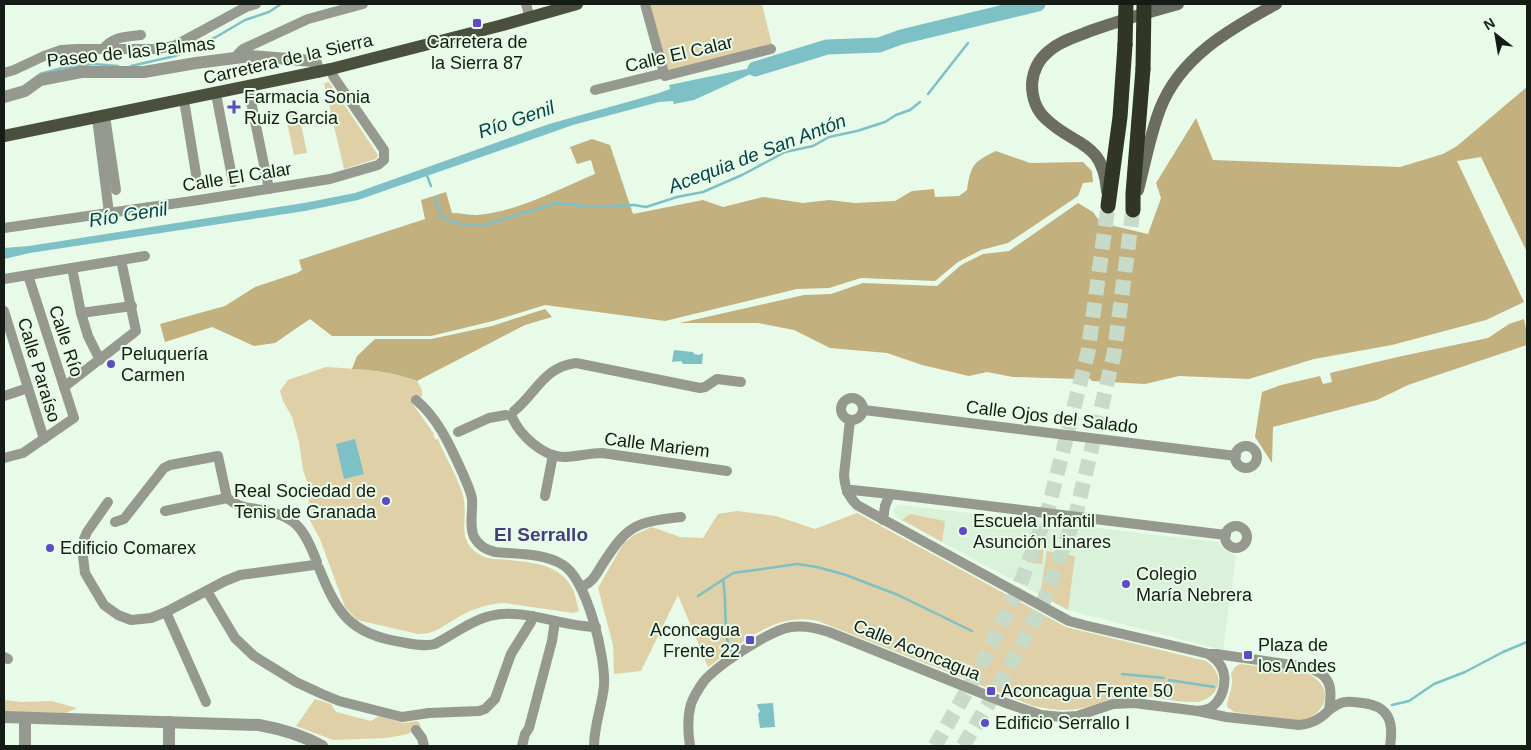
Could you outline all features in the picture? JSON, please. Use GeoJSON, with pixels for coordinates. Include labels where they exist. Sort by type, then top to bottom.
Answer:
{"type":"FeatureCollection","features":[{"type":"Feature","properties":{"kind":"highway"},"geometry":{"type":"LineString","coordinates":[[1108,206],[1120,116],[1124,71],[1126,4]]}},
{"type":"Feature","properties":{"kind":"highway"},"geometry":{"type":"LineString","coordinates":[[1133,210],[1143,69],[1144,4]]}},
{"type":"Feature","properties":{"kind":"main road","name":"Carretera de la Sierra"},"geometry":{"type":"LineString","coordinates":[[4,136],[331,70],[577,4]]}},
{"type":"Feature","properties":{"kind":"main road"},"geometry":{"type":"LineString","coordinates":[[1108,206],[1106,180],[1099,159],[1088,147],[1052,125],[1040,112],[1033,97],[1034,72],[1048,51],[1066,40],[1178,4]]}},
{"type":"Feature","properties":{"kind":"main road"},"geometry":{"type":"LineString","coordinates":[[1133,210],[1153,132],[1161,108],[1176,81],[1193,60],[1217,40],[1230,30],[1276,4]]}},
{"type":"Feature","properties":{"kind":"street","name":"Paseo de las Palmas"},"geometry":{"type":"LineString","coordinates":[[4,73],[60,50],[77,48],[159,49],[176,45],[246,7],[256,4]]}},
{"type":"Feature","properties":{"kind":"street","name":"Paseo de las Palmas"},"geometry":{"type":"LineString","coordinates":[[237,57],[242,49],[308,19],[363,4]]}},
{"type":"Feature","properties":{"kind":"street"},"geometry":{"type":"LineString","coordinates":[[526,4],[530,18]]}},
{"type":"Feature","properties":{"kind":"street"},"geometry":{"type":"LineString","coordinates":[[645,4],[664,73]]}},
{"type":"Feature","properties":{"kind":"street","name":"Paseo de las Palmas"},"geometry":{"type":"LineString","coordinates":[[103,49],[110,41],[120,37],[141,35]]}},
{"type":"Feature","properties":{"kind":"street","name":"Calle El Calar"},"geometry":{"type":"LineString","coordinates":[[595,90],[664,73],[665,76],[771,49]]}},
{"type":"Feature","properties":{"kind":"street","name":"Paseo de las Palmas"},"geometry":{"type":"LineString","coordinates":[[4,96],[25,91],[40,80],[81,72],[144,72],[237,57],[251,56],[313,61],[316,63],[318,72]]}},
{"type":"Feature","properties":{"kind":"street","name":"Calle El Calar"},"geometry":{"type":"LineString","coordinates":[[4,228],[330,179],[378,165],[384,160],[384,150],[333,76],[331,70]]}},
{"type":"Feature","properties":{"kind":"street"},"geometry":{"type":"LineString","coordinates":[[248,87],[269,189]]}},
{"type":"Feature","properties":{"kind":"street"},"geometry":{"type":"LineString","coordinates":[[216,94],[233,182]]}},
{"type":"Feature","properties":{"kind":"street"},"geometry":{"type":"LineString","coordinates":[[184,100],[196,174]]}},
{"type":"Feature","properties":{"kind":"street"},"geometry":{"type":"LineString","coordinates":[[101,117],[116,190]]}},
{"type":"Feature","properties":{"kind":"street"},"geometry":{"type":"LineString","coordinates":[[101,117],[109,213]]}},
{"type":"Feature","properties":{"kind":"street"},"geometry":{"type":"LineString","coordinates":[[4,279],[145,256]]}},
{"type":"Feature","properties":{"kind":"street"},"geometry":{"type":"LineString","coordinates":[[64,387],[136,331],[121,260]]}},
{"type":"Feature","properties":{"kind":"street"},"geometry":{"type":"LineString","coordinates":[[72,268],[81,313],[88,336],[100,360]]}},
{"type":"Feature","properties":{"kind":"street","name":"Calle Río"},"geometry":{"type":"LineString","coordinates":[[28,275],[74,418],[44,439]]}},
{"type":"Feature","properties":{"kind":"street"},"geometry":{"type":"LineString","coordinates":[[81,313],[132,306]]}},
{"type":"Feature","properties":{"kind":"street","name":"Calle Paraíso"},"geometry":{"type":"LineString","coordinates":[[4,311],[44,439]]}},
{"type":"Feature","properties":{"kind":"street"},"geometry":{"type":"LineString","coordinates":[[458,432],[490,418],[511,414],[550,373],[558,367],[567,364],[576,363],[700,388],[717,379],[741,382]]}},
{"type":"Feature","properties":{"kind":"street"},"geometry":{"type":"LineString","coordinates":[[4,396],[28,388]]}},
{"type":"Feature","properties":{"kind":"street"},"geometry":{"type":"LineString","coordinates":[[856,398],[862,403],[864,410],[858,419],[850,420],[844,416],[841,406],[846,400],[856,398]]}},
{"type":"Feature","properties":{"kind":"street"},"geometry":{"type":"LineString","coordinates":[[416,400],[424,407],[442,432],[454,453],[472,498],[472,528],[476,541],[488,550],[542,557],[559,562],[573,573],[581,587],[596,627],[601,650],[604,685],[594,735],[594,746]]}},
{"type":"Feature","properties":{"kind":"street","name":"Calle Ojos del Salado"},"geometry":{"type":"LineString","coordinates":[[864,410],[1236,456]]}},
{"type":"Feature","properties":{"kind":"street"},"geometry":{"type":"LineString","coordinates":[[511,414],[516,425],[525,436],[540,448],[553,455],[545,496]]}},
{"type":"Feature","properties":{"kind":"street"},"geometry":{"type":"LineString","coordinates":[[850,420],[844,475],[847,492],[857,505],[883,520],[1069,621],[1209,654],[1306,667],[1316,670],[1324,676],[1331,687],[1346,701]]}},
{"type":"Feature","properties":{"kind":"street"},"geometry":{"type":"LineString","coordinates":[[442,432],[448,428],[453,428],[458,432]]}},
{"type":"Feature","properties":{"kind":"street"},"geometry":{"type":"LineString","coordinates":[[454,453],[458,432]]}},
{"type":"Feature","properties":{"kind":"street"},"geometry":{"type":"LineString","coordinates":[[4,458],[23,453],[44,439]]}},
{"type":"Feature","properties":{"kind":"street","name":"Calle Mariem"},"geometry":{"type":"LineString","coordinates":[[553,455],[563,457],[602,453],[727,471]]}},
{"type":"Feature","properties":{"kind":"street"},"geometry":{"type":"LineString","coordinates":[[115,522],[124,519],[164,468],[170,465],[218,456],[227,498],[232,503],[242,507],[280,514],[296,524],[303,532],[335,603],[350,622],[372,635],[392,641],[428,646],[436,644],[475,622],[492,615],[504,613],[532,616],[585,627],[596,627]]}},
{"type":"Feature","properties":{"kind":"street"},"geometry":{"type":"LineString","coordinates":[[847,492],[852,490],[890,494],[1226,535]]}},
{"type":"Feature","properties":{"kind":"street"},"geometry":{"type":"LineString","coordinates":[[883,520],[885,506],[890,494]]}},
{"type":"Feature","properties":{"kind":"street"},"geometry":{"type":"LineString","coordinates":[[165,511],[227,498]]}},
{"type":"Feature","properties":{"kind":"street"},"geometry":{"type":"LineString","coordinates":[[108,502],[84,539],[82,548],[86,573],[104,605],[118,615],[131,620],[151,618],[166,612],[240,575],[317,565]]}},
{"type":"Feature","properties":{"kind":"street"},"geometry":{"type":"LineString","coordinates":[[581,587],[590,583],[615,544],[624,534],[634,527],[653,520],[681,517]]}},
{"type":"Feature","properties":{"kind":"street"},"geometry":{"type":"LineString","coordinates":[[208,590],[236,638],[254,656],[296,682],[322,694],[402,717],[485,709],[491,704],[498,692],[511,654],[531,622],[532,616]]}},
{"type":"Feature","properties":{"kind":"street"},"geometry":{"type":"LineString","coordinates":[[166,612],[206,702]]}},
{"type":"Feature","properties":{"kind":"street"},"geometry":{"type":"LineString","coordinates":[[522,746],[525,734],[529,728],[552,641],[555,621]]}},
{"type":"Feature","properties":{"kind":"street","name":"Calle Aconcagua"},"geometry":{"type":"LineString","coordinates":[[690,746],[688,714],[697,692],[705,681],[719,668],[769,634],[792,627],[810,627],[829,632],[1041,716],[1077,716],[1113,704],[1125,703],[1198,711]]}},
{"type":"Feature","properties":{"kind":"street"},"geometry":{"type":"LineString","coordinates":[[1198,711],[1206,710],[1213,706],[1223,691],[1223,671],[1218,662],[1209,654]]}},
{"type":"Feature","properties":{"kind":"street"},"geometry":{"type":"LineString","coordinates":[[1223,671],[1230,662],[1237,658]]}},
{"type":"Feature","properties":{"kind":"street"},"geometry":{"type":"LineString","coordinates":[[1329,710],[1331,687]]}},
{"type":"Feature","properties":{"kind":"street"},"geometry":{"type":"LineString","coordinates":[[1218,701],[1222,713],[1226,717]]}},
{"type":"Feature","properties":{"kind":"street"},"geometry":{"type":"LineString","coordinates":[[1198,711],[1226,717],[1298,725],[1317,721],[1329,710],[1346,701],[1369,703],[1384,711],[1388,717],[1392,734],[1390,746]]}},
{"type":"Feature","properties":{"kind":"street"},"geometry":{"type":"LineString","coordinates":[[4,718],[259,725],[292,733],[322,746]]}},
{"type":"Feature","properties":{"kind":"street"},"geometry":{"type":"LineString","coordinates":[[25,746],[28,718]]}},
{"type":"Feature","properties":{"kind":"street"},"geometry":{"type":"LineString","coordinates":[[28,718],[30,746]]}},
{"type":"Feature","properties":{"kind":"street"},"geometry":{"type":"LineString","coordinates":[[169,722],[169,746]]}},
{"type":"Feature","properties":{"kind":"street"},"geometry":{"type":"LineString","coordinates":[[416,730],[422,738],[424,746]]}},
{"type":"Feature","properties":{"kind":"shaded area"},"geometry":{"type":"Polygon","coordinates":[[[649,4],[762,4],[772,45],[668,71],[649,4]]]}},
{"type":"Feature","properties":{"kind":"shaded area"},"geometry":{"type":"Polygon","coordinates":[[[329,82],[378,155],[376,159],[344,169],[324,83],[329,82]]]}},
{"type":"Feature","properties":{"kind":"shaded area"},"geometry":{"type":"Polygon","coordinates":[[[1527,87],[1527,252],[1481,157],[1457,161],[1524,302],[1486,320],[1392,345],[1314,359],[1249,379],[1179,376],[1145,384],[1092,381],[1088,377],[1081,376],[1077,379],[1013,377],[987,372],[969,376],[922,365],[887,353],[830,348],[794,330],[758,323],[680,323],[804,295],[831,294],[863,283],[937,286],[961,265],[983,254],[1009,251],[1078,203],[1093,212],[1101,223],[1148,234],[1161,198],[1156,183],[1196,118],[1213,160],[1400,167],[1443,154],[1457,146],[1527,87]]]}},
{"type":"Feature","properties":{"kind":"shaded area"},"geometry":{"type":"Polygon","coordinates":[[[298,110],[307,153],[294,155],[285,113],[298,110]]]}},
{"type":"Feature","properties":{"kind":"shaded area"},"geometry":{"type":"Polygon","coordinates":[[[592,139],[610,145],[633,214],[703,200],[723,207],[763,197],[803,203],[829,200],[855,203],[895,201],[912,191],[934,189],[935,197],[959,196],[967,190],[974,165],[982,158],[996,151],[1030,163],[1083,162],[1092,171],[1093,182],[1083,183],[1078,196],[1008,243],[981,250],[958,262],[935,281],[861,278],[829,288],[797,289],[665,321],[545,305],[493,321],[431,336],[332,336],[310,319],[275,343],[254,346],[212,327],[165,342],[160,324],[225,306],[255,287],[297,273],[302,270],[299,260],[425,219],[421,200],[446,192],[452,213],[476,215],[491,213],[521,205],[595,174],[591,160],[577,164],[570,147],[592,139]]]}},
{"type":"Feature","properties":{"kind":"shaded area"},"geometry":{"type":"Polygon","coordinates":[[[545,309],[552,317],[525,325],[417,381],[385,372],[352,369],[357,356],[375,339],[431,339],[492,326],[545,309]]]}},
{"type":"Feature","properties":{"kind":"shaded area"},"geometry":{"type":"Polygon","coordinates":[[[1524,319],[1527,345],[1408,385],[1377,400],[1273,427],[1272,463],[1255,437],[1262,392],[1281,385],[1320,376],[1323,384],[1332,382],[1330,373],[1488,338],[1509,324],[1524,319]]]}},
{"type":"Feature","properties":{"kind":"shaded area","name":"Real Sociedad de Tenis de Granada"},"geometry":{"type":"Polygon","coordinates":[[[326,367],[383,372],[417,381],[422,390],[422,396],[412,403],[434,434],[436,440],[438,439],[460,485],[465,512],[464,530],[469,545],[476,552],[487,558],[537,564],[559,573],[568,581],[574,592],[579,611],[573,613],[505,603],[494,604],[469,612],[437,630],[425,634],[357,620],[345,607],[320,539],[308,517],[309,487],[303,470],[299,442],[292,417],[280,391],[288,380],[326,367]]]}},
{"type":"Feature","properties":{"kind":"shaded area","name":"Colegio María Nebrera"},"geometry":{"type":"Polygon","coordinates":[[[897,506],[1218,542],[1227,552],[1236,556],[1223,650],[1068,610],[896,517],[893,511],[897,506]]]}},
{"type":"Feature","properties":{"kind":"shaded area"},"geometry":{"type":"Polygon","coordinates":[[[737,511],[776,516],[815,529],[857,513],[1066,627],[1206,661],[1216,672],[1218,684],[1216,690],[1206,699],[1198,702],[1128,695],[1080,709],[1046,709],[1033,706],[818,621],[802,619],[773,625],[759,632],[708,667],[678,595],[641,671],[614,674],[613,645],[598,588],[623,544],[634,535],[652,527],[680,537],[703,538],[718,514],[737,511]]]}},
{"type":"Feature","properties":{"kind":"shaded area"},"geometry":{"type":"Polygon","coordinates":[[[910,514],[945,521],[942,542],[902,520],[910,514]]]}},
{"type":"Feature","properties":{"kind":"shaded area"},"geometry":{"type":"Polygon","coordinates":[[[1030,540],[1044,541],[1042,564],[1027,562],[1030,540]]]}},
{"type":"Feature","properties":{"kind":"shaded area"},"geometry":{"type":"Polygon","coordinates":[[[1047,551],[1075,556],[1068,610],[1040,595],[1047,551]]]}},
{"type":"Feature","properties":{"kind":"shaded area"},"geometry":{"type":"Polygon","coordinates":[[[1240,664],[1305,672],[1314,677],[1324,690],[1323,704],[1312,716],[1303,721],[1234,712],[1227,707],[1227,703],[1232,683],[1231,674],[1235,667],[1240,664]]]}},
{"type":"Feature","properties":{"kind":"shaded area"},"geometry":{"type":"Polygon","coordinates":[[[315,699],[331,704],[336,712],[371,721],[379,716],[403,723],[418,721],[421,726],[408,734],[387,738],[333,740],[296,726],[315,699]]]}},
{"type":"Feature","properties":{"kind":"shaded area"},"geometry":{"type":"Polygon","coordinates":[[[4,700],[21,702],[51,701],[77,708],[66,713],[4,712],[4,700]]]}},
{"type":"Feature","properties":{"kind":"water"},"geometry":{"type":"Polygon","coordinates":[[[775,63],[694,100],[674,104],[673,101],[659,102],[573,125],[358,200],[305,211],[30,253],[4,259],[4,248],[29,246],[304,203],[355,193],[549,124],[656,94],[670,89],[669,85],[775,63]]]}},
{"type":"Feature","properties":{"kind":"water"},"geometry":{"type":"Polygon","coordinates":[[[674,350],[693,352],[699,355],[703,353],[702,364],[683,364],[681,361],[672,362],[674,350]]]}},
{"type":"Feature","properties":{"kind":"water"},"geometry":{"type":"Polygon","coordinates":[[[355,439],[364,474],[344,479],[336,444],[355,439]]]}},
{"type":"Feature","properties":{"kind":"water"},"geometry":{"type":"Polygon","coordinates":[[[773,703],[775,727],[760,728],[758,714],[760,711],[757,704],[773,703]]]}},
{"type":"Feature","properties":{"kind":"waterway"},"geometry":{"type":"LineString","coordinates":[[131,66],[175,56],[216,37],[245,20],[269,12],[281,4]]}},
{"type":"Feature","properties":{"kind":"waterway","name":"Río Genil"},"geometry":{"type":"LineString","coordinates":[[755,69],[827,47],[879,45],[901,37],[1038,4]]}},
{"type":"Feature","properties":{"kind":"waterway","name":"Acequia de San Antón"},"geometry":{"type":"LineString","coordinates":[[928,94],[968,43]]}},
{"type":"Feature","properties":{"kind":"waterway"},"geometry":{"type":"LineString","coordinates":[[40,74],[62,68],[93,64],[118,66]]}},
{"type":"Feature","properties":{"kind":"waterway","name":"Acequia de San Antón"},"geometry":{"type":"LineString","coordinates":[[435,198],[442,218],[461,224],[485,225],[556,203],[592,207],[634,205],[646,207],[677,197],[703,192],[742,175],[785,152],[813,146],[829,137],[885,122],[896,115],[910,110],[920,102]]}},
{"type":"Feature","properties":{"kind":"waterway","name":"Acequia de San Antón"},"geometry":{"type":"LineString","coordinates":[[426,173],[431,186]]}},
{"type":"Feature","properties":{"kind":"waterway"},"geometry":{"type":"LineString","coordinates":[[698,596],[733,573],[797,564],[846,575],[898,595],[972,631]]}},
{"type":"Feature","properties":{"kind":"waterway"},"geometry":{"type":"LineString","coordinates":[[723,580],[727,637],[731,651]]}},
{"type":"Feature","properties":{"kind":"waterway"},"geometry":{"type":"LineString","coordinates":[[1392,705],[1409,701],[1434,684],[1465,672],[1527,642]]}},
{"type":"Feature","properties":{"kind":"waterway"},"geometry":{"type":"LineString","coordinates":[[1122,674],[1164,678]]}},
{"type":"Feature","properties":{"kind":"waterway"},"geometry":{"type":"LineString","coordinates":[[1169,680],[1214,687]]}},
{"type":"Feature","properties":{"kind":"tunnel"},"geometry":{"type":"LineString","coordinates":[[935,746],[979,670],[1018,590],[1048,510],[1088,352],[1108,206]]}},
{"type":"Feature","properties":{"kind":"tunnel"},"geometry":{"type":"LineString","coordinates":[[963,746],[1001,683],[1043,603],[1076,514],[1114,354],[1133,210]]}},
{"type":"Feature","properties":{"kind":"place","name":"Carretera de la Sierra 87"},"geometry":{"type":"Point","coordinates":[477,23]}},
{"type":"Feature","properties":{"kind":"place","name":"Farmacia Sonia Ruiz Garcia"},"geometry":{"type":"Point","coordinates":[234,107]}},
{"type":"Feature","properties":{"kind":"place","name":"Peluquería Carmen"},"geometry":{"type":"Point","coordinates":[111,364]}},
{"type":"Feature","properties":{"kind":"place","name":"Real Sociedad de Tenis de Granada"},"geometry":{"type":"Point","coordinates":[386,501]}},
{"type":"Feature","properties":{"kind":"place","name":"Escuela Infantil Asunción Linares"},"geometry":{"type":"Point","coordinates":[963,531]}},
{"type":"Feature","properties":{"kind":"place","name":"Edificio Comarex"},"geometry":{"type":"Point","coordinates":[50,548]}},
{"type":"Feature","properties":{"kind":"place","name":"Colegio María Nebrera"},"geometry":{"type":"Point","coordinates":[1126,584]}},
{"type":"Feature","properties":{"kind":"place","name":"Aconcagua Frente 22"},"geometry":{"type":"Point","coordinates":[750,640]}},
{"type":"Feature","properties":{"kind":"place","name":"Plaza de los Andes"},"geometry":{"type":"Point","coordinates":[1248,655]}},
{"type":"Feature","properties":{"kind":"place","name":"Aconcagua Frente 50"},"geometry":{"type":"Point","coordinates":[991,691]}},
{"type":"Feature","properties":{"kind":"place","name":"Edificio Serrallo I"},"geometry":{"type":"Point","coordinates":[985,723]}},
{"type":"Feature","properties":{"kind":"district","name":"El Serrallo"},"geometry":{"type":"Point","coordinates":[541,534]}}]}
